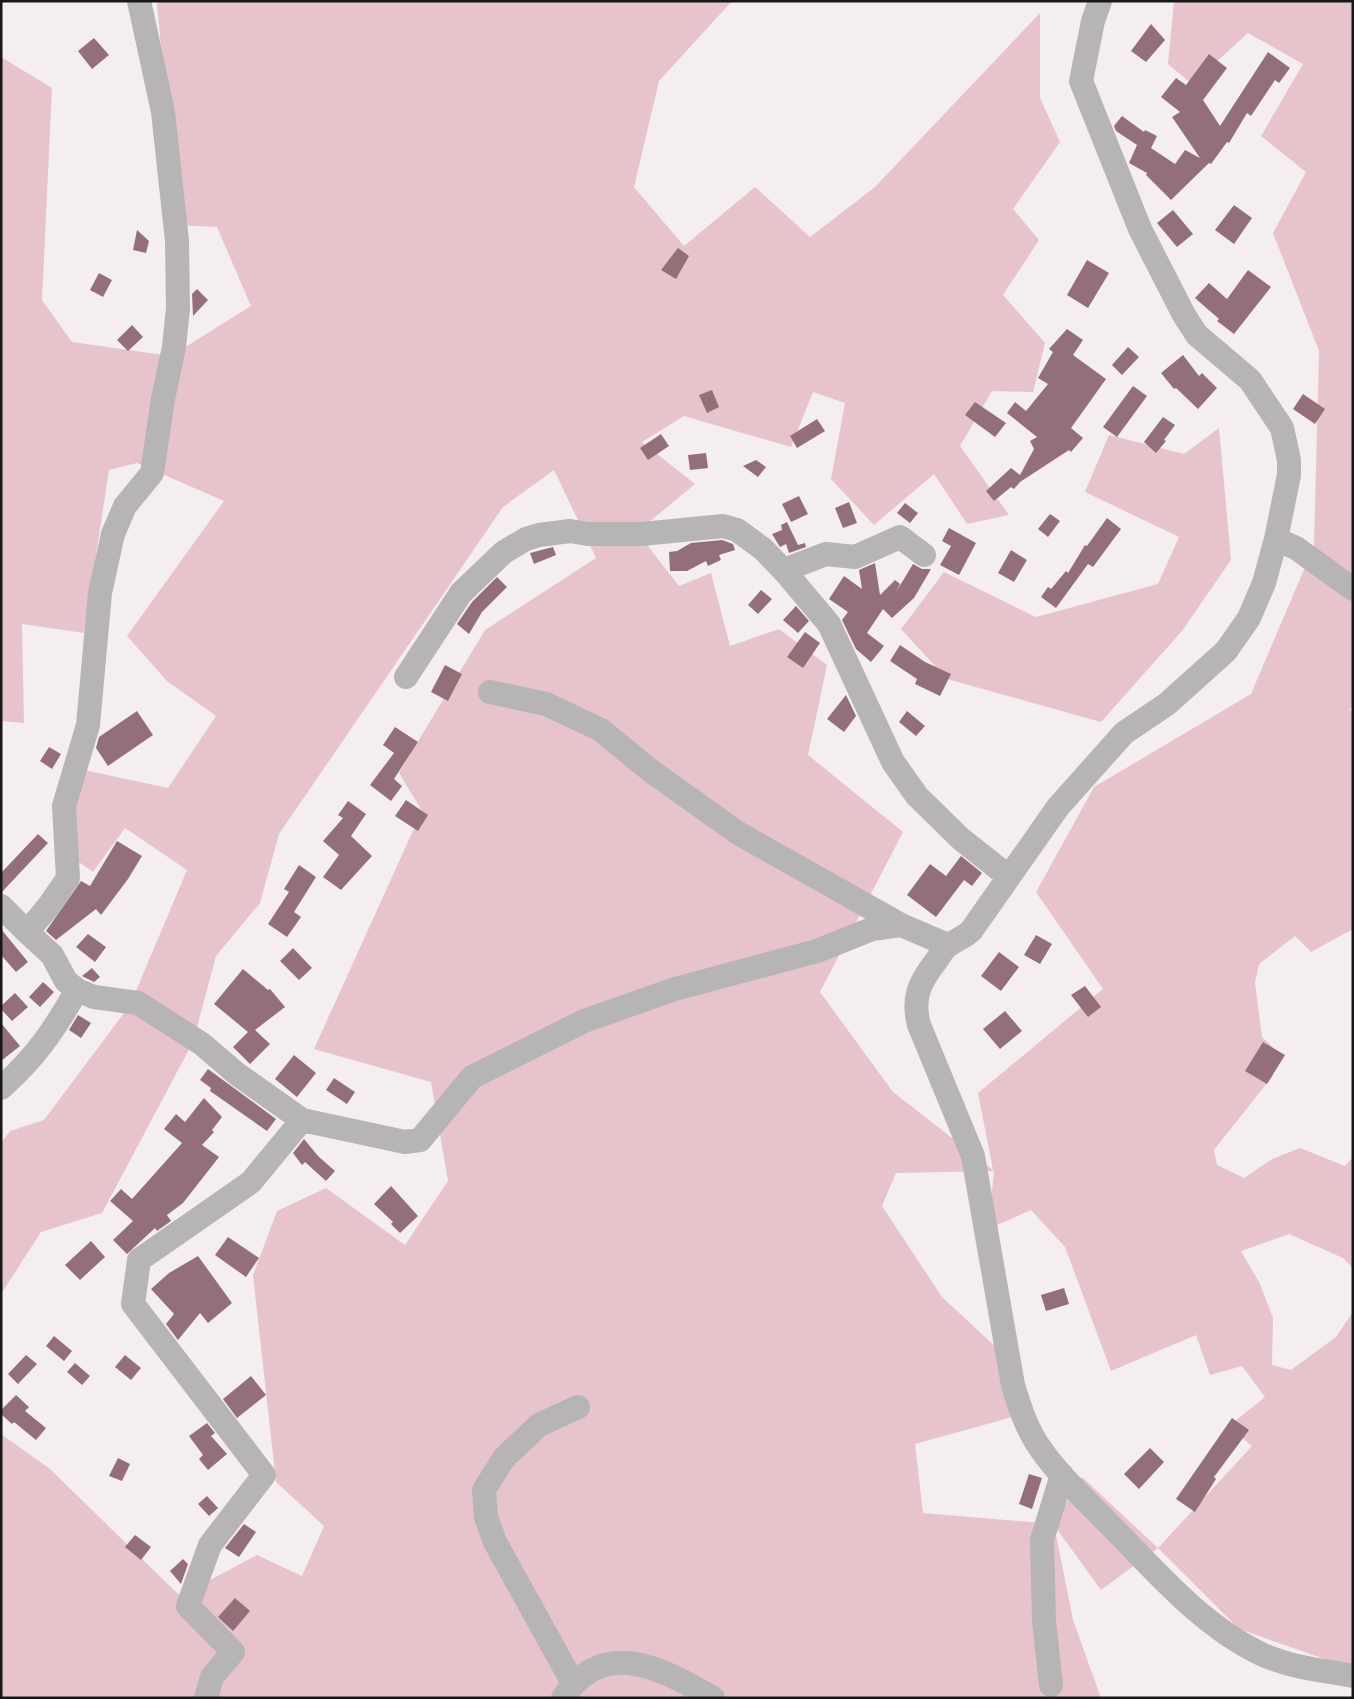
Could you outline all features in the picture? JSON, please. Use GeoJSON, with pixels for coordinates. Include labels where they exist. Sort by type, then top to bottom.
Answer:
{"type":"FeatureCollection","features":[{"type":"Feature","properties":{"kind":"street"},"geometry":{"type":"LineString","coordinates":[[27,932],[48,907],[68,878],[64,806],[88,724],[100,593],[113,534],[119,520],[126,506],[152,473],[163,399],[174,347],[178,308],[176,231],[163,112],[139,1]]}},
{"type":"Feature","properties":{"kind":"street"},"geometry":{"type":"LineString","coordinates":[[1100,1],[1093,21],[1082,81],[1140,229],[1184,315],[1198,335],[1250,380],[1282,428],[1289,460],[1288,475],[1276,539],[1264,583],[1249,618],[1226,651],[1167,704],[1124,733],[1058,808],[971,931],[961,940],[948,945],[922,979],[916,992],[915,1011],[973,1156],[1013,1386],[1021,1412],[1036,1442],[1062,1476],[1184,1601],[1214,1626],[1246,1646],[1288,1664],[1353,1676]]}},
{"type":"Feature","properties":{"kind":"street"},"geometry":{"type":"LineString","coordinates":[[406,677],[461,593],[504,552],[526,539],[539,535],[570,532],[642,534],[723,526],[737,530],[762,549],[786,573],[829,624],[893,762],[917,796],[961,839],[1009,878]]}},
{"type":"Feature","properties":{"kind":"street"},"geometry":{"type":"LineString","coordinates":[[786,573],[792,568],[826,554],[855,557],[900,537],[924,555]]}},
{"type":"Feature","properties":{"kind":"street"},"geometry":{"type":"LineString","coordinates":[[1276,539],[1296,548],[1353,589]]}},
{"type":"Feature","properties":{"kind":"street"},"geometry":{"type":"LineString","coordinates":[[490,692],[546,704],[601,730],[651,771],[738,833],[901,925],[948,945]]}},
{"type":"Feature","properties":{"kind":"street"},"geometry":{"type":"LineString","coordinates":[[1,906],[52,955],[66,981],[77,990],[94,997],[138,1002],[202,1044],[237,1074],[302,1120],[405,1142],[420,1140],[472,1077],[584,1022],[675,989],[817,951],[872,929],[901,925]]}},
{"type":"Feature","properties":{"kind":"street"},"geometry":{"type":"LineString","coordinates":[[1,1088],[26,1066],[52,1034],[77,990]]}},
{"type":"Feature","properties":{"kind":"street"},"geometry":{"type":"LineString","coordinates":[[206,1698],[212,1677],[233,1652],[188,1606],[210,1545],[264,1476],[133,1304],[139,1260],[252,1182],[302,1120]]}},
{"type":"Feature","properties":{"kind":"street"},"geometry":{"type":"LineString","coordinates":[[578,1407],[539,1425],[504,1458],[484,1490],[486,1517],[495,1542],[568,1690],[595,1670],[622,1661],[648,1665],[671,1674],[713,1698]]}},
{"type":"Feature","properties":{"kind":"street"},"geometry":{"type":"LineString","coordinates":[[1051,1685],[1044,1621],[1042,1540],[1062,1476]]}},
{"type":"Feature","properties":{"kind":"shaded area"},"geometry":{"type":"Polygon","coordinates":[[[160,1],[732,1],[659,81],[634,187],[684,246],[755,187],[810,237],[875,187],[1040,13],[1040,98],[1060,142],[1013,209],[1039,240],[1003,295],[1045,343],[1033,392],[992,391],[960,446],[1009,515],[967,524],[934,474],[874,525],[831,479],[845,403],[813,392],[791,447],[684,416],[642,442],[695,484],[637,532],[679,586],[711,573],[730,646],[779,629],[827,665],[808,755],[903,832],[820,992],[893,1092],[993,1170],[978,1093],[1103,989],[1036,892],[1094,787],[1251,694],[1314,546],[1319,351],[1273,233],[1306,172],[1261,136],[1303,64],[1248,33],[1192,84],[1168,64],[1174,1],[1353,1],[1353,704],[1350,710],[1353,712],[1353,929],[1311,952],[1295,936],[1259,964],[1255,983],[1262,1037],[1282,1056],[1271,1078],[1214,1150],[1217,1165],[1244,1178],[1272,1159],[1300,1148],[1345,1166],[1353,1157],[1353,1268],[1343,1258],[1289,1234],[1241,1251],[1260,1284],[1273,1318],[1272,1365],[1291,1370],[1336,1337],[1353,1312],[1353,1669],[1239,1629],[1158,1548],[1101,1590],[1054,1525],[1073,1620],[1101,1698],[1,1698],[1,1434],[50,1469],[180,1596],[257,1555],[302,1576],[324,1526],[276,1482],[253,1275],[277,1211],[326,1188],[405,1245],[448,1181],[431,1082],[314,1049],[422,811],[399,773],[485,630],[596,558],[554,470],[503,507],[279,834],[260,903],[216,956],[193,1042],[102,1213],[41,1232],[1,1294],[1,1143],[10,1131],[44,1120],[130,1005],[187,870],[125,828],[93,872],[69,855],[64,809],[84,770],[168,788],[216,716],[167,681],[127,636],[224,501],[137,463],[109,470],[84,633],[22,624],[24,723],[1,721],[1,57],[52,88],[42,300],[72,342],[171,356],[251,306],[217,227],[178,225],[157,4],[160,1]],[[994,1171],[896,1173],[882,1206],[942,1297],[1013,1363],[1034,1411],[915,1444],[923,1513],[1053,1524],[1082,1477],[1158,1548],[1252,1446],[1229,1426],[1265,1397],[1242,1366],[1210,1375],[1196,1335],[1111,1371],[1065,1247],[1031,1210],[988,1229],[994,1171]]]}},
{"type":"Feature","properties":{"kind":"shaded area"},"geometry":{"type":"Polygon","coordinates":[[[1219,428],[1231,560],[1182,631],[1101,722],[947,679],[901,629],[944,572],[1036,617],[1158,584],[1179,537],[1085,492],[1109,435],[1184,454],[1219,428]]]}},
{"type":"Feature","properties":{"kind":"building"},"geometry":{"type":"Polygon","coordinates":[[[1151,24],[1165,40],[1146,62],[1131,51],[1151,24]]]}},
{"type":"Feature","properties":{"kind":"building"},"geometry":{"type":"Polygon","coordinates":[[[94,38],[109,55],[92,69],[78,51],[94,38]]]}},
{"type":"Feature","properties":{"kind":"building"},"geometry":{"type":"Polygon","coordinates":[[[1268,52],[1290,68],[1279,83],[1275,80],[1251,116],[1247,113],[1229,143],[1227,142],[1211,164],[1209,163],[1171,200],[1146,175],[1147,173],[1129,163],[1137,145],[1116,131],[1114,126],[1122,116],[1144,132],[1145,130],[1157,136],[1151,148],[1175,164],[1185,150],[1200,158],[1172,117],[1180,112],[1161,97],[1176,78],[1186,85],[1209,54],[1227,68],[1203,100],[1220,126],[1268,52]]]}},
{"type":"Feature","properties":{"kind":"building"},"geometry":{"type":"Polygon","coordinates":[[[1234,205],[1252,218],[1234,244],[1215,230],[1234,205]]]}},
{"type":"Feature","properties":{"kind":"building"},"geometry":{"type":"Polygon","coordinates":[[[1173,210],[1193,234],[1177,247],[1157,223],[1173,210]]]}},
{"type":"Feature","properties":{"kind":"building"},"geometry":{"type":"Polygon","coordinates":[[[137,230],[149,241],[146,253],[133,250],[137,230]]]}},
{"type":"Feature","properties":{"kind":"building"},"geometry":{"type":"Polygon","coordinates":[[[678,248],[689,256],[676,279],[661,270],[678,248]]]}},
{"type":"Feature","properties":{"kind":"building"},"geometry":{"type":"Polygon","coordinates":[[[1087,260],[1109,273],[1088,308],[1067,295],[1087,260]]]}},
{"type":"Feature","properties":{"kind":"building"},"geometry":{"type":"Polygon","coordinates":[[[1248,270],[1271,287],[1234,334],[1217,321],[1219,319],[1195,298],[1209,283],[1227,299],[1248,270]]]}},
{"type":"Feature","properties":{"kind":"building"},"geometry":{"type":"Polygon","coordinates":[[[99,273],[112,280],[103,297],[90,290],[99,273]]]}},
{"type":"Feature","properties":{"kind":"building"},"geometry":{"type":"Polygon","coordinates":[[[197,289],[208,300],[193,316],[192,294],[197,289]]]}},
{"type":"Feature","properties":{"kind":"building"},"geometry":{"type":"Polygon","coordinates":[[[132,325],[143,337],[128,351],[117,340],[132,325]]]}},
{"type":"Feature","properties":{"kind":"building"},"geometry":{"type":"Polygon","coordinates":[[[1067,329],[1083,340],[1073,355],[1106,379],[1071,428],[1083,438],[1071,452],[1069,450],[1020,482],[1014,489],[1011,487],[994,501],[986,491],[1011,468],[1020,475],[1034,449],[1030,441],[1037,437],[1007,413],[1015,402],[1026,411],[1048,384],[1038,378],[1053,352],[1049,349],[1067,329]]]}},
{"type":"Feature","properties":{"kind":"building"},"geometry":{"type":"Polygon","coordinates":[[[1128,347],[1139,357],[1122,375],[1112,365],[1128,347]]]}},
{"type":"Feature","properties":{"kind":"building"},"geometry":{"type":"Polygon","coordinates":[[[1183,355],[1199,376],[1202,373],[1217,388],[1198,409],[1176,388],[1174,389],[1161,373],[1183,355]]]}},
{"type":"Feature","properties":{"kind":"building"},"geometry":{"type":"Polygon","coordinates":[[[1133,386],[1147,396],[1117,437],[1103,427],[1133,386]]]}},
{"type":"Feature","properties":{"kind":"building"},"geometry":{"type":"Polygon","coordinates":[[[712,390],[719,407],[707,413],[699,395],[712,390]]]}},
{"type":"Feature","properties":{"kind":"building"},"geometry":{"type":"Polygon","coordinates":[[[1303,394],[1325,409],[1315,424],[1293,409],[1303,394]]]}},
{"type":"Feature","properties":{"kind":"building"},"geometry":{"type":"Polygon","coordinates":[[[975,402],[1006,423],[995,437],[965,415],[975,402]]]}},
{"type":"Feature","properties":{"kind":"building"},"geometry":{"type":"Polygon","coordinates":[[[1163,417],[1175,425],[1164,440],[1166,441],[1156,453],[1144,442],[1163,417]]]}},
{"type":"Feature","properties":{"kind":"building"},"geometry":{"type":"Polygon","coordinates":[[[817,419],[825,431],[797,448],[790,436],[817,419]]]}},
{"type":"Feature","properties":{"kind":"building"},"geometry":{"type":"Polygon","coordinates":[[[661,434],[669,446],[648,460],[640,448],[661,434]]]}},
{"type":"Feature","properties":{"kind":"building"},"geometry":{"type":"Polygon","coordinates":[[[706,453],[708,468],[690,470],[688,455],[706,453]]]}},
{"type":"Feature","properties":{"kind":"building"},"geometry":{"type":"Polygon","coordinates":[[[756,460],[766,467],[758,477],[743,466],[756,460]]]}},
{"type":"Feature","properties":{"kind":"building"},"geometry":{"type":"Polygon","coordinates":[[[799,496],[808,514],[791,522],[782,504],[799,496]]]}},
{"type":"Feature","properties":{"kind":"building"},"geometry":{"type":"Polygon","coordinates":[[[849,502],[857,523],[843,528],[835,508],[849,502]]]}},
{"type":"Feature","properties":{"kind":"building"},"geometry":{"type":"Polygon","coordinates":[[[905,503],[918,513],[910,523],[897,513],[905,503]]]}},
{"type":"Feature","properties":{"kind":"building"},"geometry":{"type":"Polygon","coordinates":[[[1050,514],[1060,521],[1048,537],[1038,529],[1050,514]]]}},
{"type":"Feature","properties":{"kind":"building"},"geometry":{"type":"Polygon","coordinates":[[[1107,518],[1121,529],[1093,567],[1088,564],[1056,608],[1041,597],[1048,587],[1051,589],[1066,571],[1068,573],[1085,545],[1087,546],[1107,518]]]}},
{"type":"Feature","properties":{"kind":"building"},"geometry":{"type":"Polygon","coordinates":[[[787,522],[798,545],[805,543],[806,547],[789,553],[786,544],[780,547],[772,534],[782,530],[781,525],[787,522]]]}},
{"type":"Feature","properties":{"kind":"building"},"geometry":{"type":"Polygon","coordinates":[[[949,528],[976,543],[959,575],[940,565],[951,546],[942,541],[949,528]]]}},
{"type":"Feature","properties":{"kind":"building"},"geometry":{"type":"Polygon","coordinates":[[[722,540],[733,544],[735,550],[719,555],[721,560],[708,566],[706,561],[687,571],[670,571],[669,552],[677,551],[691,543],[722,540]]]}},
{"type":"Feature","properties":{"kind":"building"},"geometry":{"type":"Polygon","coordinates":[[[553,547],[556,555],[534,564],[530,553],[553,547]]]}},
{"type":"Feature","properties":{"kind":"building"},"geometry":{"type":"Polygon","coordinates":[[[1011,550],[1027,560],[1014,582],[998,573],[1011,550]]]}},
{"type":"Feature","properties":{"kind":"building"},"geometry":{"type":"Polygon","coordinates":[[[875,563],[880,595],[895,580],[900,584],[896,592],[913,564],[922,569],[931,569],[914,598],[892,618],[883,609],[867,633],[884,646],[871,662],[856,649],[842,620],[848,612],[829,599],[844,576],[862,589],[859,570],[875,563]]]}},
{"type":"Feature","properties":{"kind":"building"},"geometry":{"type":"Polygon","coordinates":[[[497,577],[507,587],[482,612],[469,634],[457,624],[472,602],[497,577]]]}},
{"type":"Feature","properties":{"kind":"building"},"geometry":{"type":"Polygon","coordinates":[[[761,590],[772,599],[758,614],[748,605],[761,590]]]}},
{"type":"Feature","properties":{"kind":"building"},"geometry":{"type":"Polygon","coordinates":[[[796,606],[809,621],[798,633],[783,620],[796,606]]]}},
{"type":"Feature","properties":{"kind":"building"},"geometry":{"type":"Polygon","coordinates":[[[805,632],[820,643],[803,668],[787,657],[805,632]]]}},
{"type":"Feature","properties":{"kind":"building"},"geometry":{"type":"Polygon","coordinates":[[[900,645],[925,662],[951,674],[940,696],[915,684],[917,679],[890,661],[900,645]]]}},
{"type":"Feature","properties":{"kind":"building"},"geometry":{"type":"Polygon","coordinates":[[[445,665],[462,674],[448,701],[431,692],[445,665]]]}},
{"type":"Feature","properties":{"kind":"building"},"geometry":{"type":"Polygon","coordinates":[[[846,695],[856,716],[844,732],[827,719],[846,695]]]}},
{"type":"Feature","properties":{"kind":"building"},"geometry":{"type":"Polygon","coordinates":[[[137,711],[153,735],[108,766],[96,748],[99,737],[137,711]]]}},
{"type":"Feature","properties":{"kind":"building"},"geometry":{"type":"Polygon","coordinates":[[[907,711],[925,726],[916,736],[899,722],[907,711]]]}},
{"type":"Feature","properties":{"kind":"building"},"geometry":{"type":"Polygon","coordinates":[[[395,727],[418,742],[394,779],[402,786],[391,801],[370,785],[394,753],[383,745],[395,727]]]}},
{"type":"Feature","properties":{"kind":"building"},"geometry":{"type":"Polygon","coordinates":[[[49,747],[61,754],[52,769],[40,761],[49,747]]]}},
{"type":"Feature","properties":{"kind":"building"},"geometry":{"type":"Polygon","coordinates":[[[406,800],[428,815],[418,831],[395,816],[406,800]]]}},
{"type":"Feature","properties":{"kind":"building"},"geometry":{"type":"Polygon","coordinates":[[[348,801],[366,814],[351,836],[372,856],[341,890],[323,877],[339,855],[323,841],[343,818],[338,815],[348,801]]]}},
{"type":"Feature","properties":{"kind":"building"},"geometry":{"type":"Polygon","coordinates":[[[38,834],[48,843],[1,893],[1,873],[38,834]]]}},
{"type":"Feature","properties":{"kind":"building"},"geometry":{"type":"Polygon","coordinates":[[[117,841],[142,856],[128,879],[101,915],[96,909],[56,940],[46,931],[81,881],[90,886],[117,841]]]}},
{"type":"Feature","properties":{"kind":"building"},"geometry":{"type":"Polygon","coordinates":[[[961,856],[982,873],[972,886],[964,880],[936,917],[907,895],[930,864],[946,876],[961,856]]]}},
{"type":"Feature","properties":{"kind":"building"},"geometry":{"type":"Polygon","coordinates":[[[299,865],[316,877],[294,912],[301,917],[287,937],[268,924],[289,892],[284,889],[299,865]]]}},
{"type":"Feature","properties":{"kind":"building"},"geometry":{"type":"Polygon","coordinates":[[[1,929],[28,962],[16,972],[1,955],[1,929]]]}},
{"type":"Feature","properties":{"kind":"building"},"geometry":{"type":"Polygon","coordinates":[[[88,934],[106,947],[95,962],[76,947],[88,934]]]}},
{"type":"Feature","properties":{"kind":"building"},"geometry":{"type":"Polygon","coordinates":[[[1036,935],[1052,944],[1040,964],[1024,955],[1036,935]]]}},
{"type":"Feature","properties":{"kind":"building"},"geometry":{"type":"Polygon","coordinates":[[[293,948],[312,968],[299,980],[280,961],[293,948]]]}},
{"type":"Feature","properties":{"kind":"building"},"geometry":{"type":"Polygon","coordinates":[[[999,952],[1019,967],[1001,991],[981,976],[999,952]]]}},
{"type":"Feature","properties":{"kind":"building"},"geometry":{"type":"Polygon","coordinates":[[[92,968],[100,977],[94,982],[82,976],[92,968]]]}},
{"type":"Feature","properties":{"kind":"building"},"geometry":{"type":"Polygon","coordinates":[[[243,969],[268,990],[270,989],[285,1007],[255,1030],[270,1044],[250,1064],[233,1047],[248,1032],[214,1004],[243,969]]]}},
{"type":"Feature","properties":{"kind":"building"},"geometry":{"type":"Polygon","coordinates":[[[43,982],[54,992],[40,1007],[29,997],[43,982]]]}},
{"type":"Feature","properties":{"kind":"building"},"geometry":{"type":"Polygon","coordinates":[[[1085,986],[1101,1007],[1088,1017],[1071,995],[1085,986]]]}},
{"type":"Feature","properties":{"kind":"building"},"geometry":{"type":"Polygon","coordinates":[[[15,993],[28,1007],[12,1021],[1,1009],[1,1006],[15,993]]]}},
{"type":"Feature","properties":{"kind":"building"},"geometry":{"type":"Polygon","coordinates":[[[1005,1011],[1022,1031],[1000,1049],[983,1029],[1005,1011]]]}},
{"type":"Feature","properties":{"kind":"building"},"geometry":{"type":"Polygon","coordinates":[[[78,1015],[91,1023],[81,1038],[69,1030],[78,1015]]]}},
{"type":"Feature","properties":{"kind":"building"},"geometry":{"type":"Polygon","coordinates":[[[1,1023],[20,1046],[1,1061],[1,1023]]]}},
{"type":"Feature","properties":{"kind":"building"},"geometry":{"type":"Polygon","coordinates":[[[1263,1042],[1285,1055],[1267,1084],[1245,1071],[1263,1042]]]}},
{"type":"Feature","properties":{"kind":"building"},"geometry":{"type":"Polygon","coordinates":[[[294,1055],[316,1073],[297,1097],[275,1079],[294,1055]]]}},
{"type":"Feature","properties":{"kind":"building"},"geometry":{"type":"Polygon","coordinates":[[[208,1069],[276,1119],[267,1131],[210,1091],[211,1088],[200,1080],[208,1069]]]}},
{"type":"Feature","properties":{"kind":"building"},"geometry":{"type":"Polygon","coordinates":[[[334,1078],[355,1092],[347,1104],[326,1090],[334,1078]]]}},
{"type":"Feature","properties":{"kind":"building"},"geometry":{"type":"Polygon","coordinates":[[[204,1098],[222,1117],[212,1130],[214,1132],[202,1145],[219,1157],[183,1203],[167,1215],[171,1221],[157,1231],[155,1228],[127,1254],[113,1240],[133,1221],[110,1201],[121,1189],[132,1199],[182,1143],[164,1129],[176,1114],[185,1122],[204,1098]]]}},
{"type":"Feature","properties":{"kind":"building"},"geometry":{"type":"Polygon","coordinates":[[[304,1139],[318,1156],[335,1171],[326,1181],[305,1162],[302,1165],[293,1153],[304,1139]]]}},
{"type":"Feature","properties":{"kind":"building"},"geometry":{"type":"Polygon","coordinates":[[[391,1186],[418,1216],[400,1233],[391,1224],[393,1222],[374,1204],[391,1186]]]}},
{"type":"Feature","properties":{"kind":"building"},"geometry":{"type":"Polygon","coordinates":[[[228,1237],[259,1258],[246,1277],[215,1255],[228,1237]]]}},
{"type":"Feature","properties":{"kind":"building"},"geometry":{"type":"Polygon","coordinates":[[[91,1241],[105,1257],[80,1280],[65,1265],[91,1241]]]}},
{"type":"Feature","properties":{"kind":"building"},"geometry":{"type":"Polygon","coordinates":[[[198,1256],[232,1303],[208,1323],[200,1313],[178,1340],[166,1324],[174,1314],[151,1289],[169,1273],[198,1256]]]}},
{"type":"Feature","properties":{"kind":"building"},"geometry":{"type":"Polygon","coordinates":[[[1064,1288],[1069,1304],[1046,1311],[1041,1295],[1064,1288]]]}},
{"type":"Feature","properties":{"kind":"building"},"geometry":{"type":"Polygon","coordinates":[[[54,1336],[72,1351],[64,1361],[46,1346],[54,1336]]]}},
{"type":"Feature","properties":{"kind":"building"},"geometry":{"type":"Polygon","coordinates":[[[26,1355],[37,1364],[18,1384],[8,1374],[26,1355]]]}},
{"type":"Feature","properties":{"kind":"building"},"geometry":{"type":"Polygon","coordinates":[[[125,1355],[141,1368],[131,1380],[115,1367],[125,1355]]]}},
{"type":"Feature","properties":{"kind":"building"},"geometry":{"type":"Polygon","coordinates":[[[75,1363],[90,1376],[82,1385],[67,1372],[75,1363]]]}},
{"type":"Feature","properties":{"kind":"building"},"geometry":{"type":"Polygon","coordinates":[[[251,1376],[266,1395],[237,1418],[223,1399],[251,1376]]]}},
{"type":"Feature","properties":{"kind":"building"},"geometry":{"type":"Polygon","coordinates":[[[16,1395],[29,1407],[25,1411],[46,1428],[36,1440],[1,1414],[1,1410],[16,1395]]]}},
{"type":"Feature","properties":{"kind":"building"},"geometry":{"type":"Polygon","coordinates":[[[1232,1418],[1249,1430],[1214,1477],[1216,1479],[1195,1512],[1176,1499],[1232,1418]]]}},
{"type":"Feature","properties":{"kind":"building"},"geometry":{"type":"Polygon","coordinates":[[[207,1423],[215,1433],[211,1436],[227,1454],[208,1470],[199,1459],[203,1455],[189,1436],[207,1423]]]}},
{"type":"Feature","properties":{"kind":"building"},"geometry":{"type":"Polygon","coordinates":[[[1150,1448],[1164,1462],[1139,1489],[1124,1474],[1150,1448]]]}},
{"type":"Feature","properties":{"kind":"building"},"geometry":{"type":"Polygon","coordinates":[[[118,1458],[130,1464],[122,1481],[109,1476],[118,1458]]]}},
{"type":"Feature","properties":{"kind":"building"},"geometry":{"type":"Polygon","coordinates":[[[1029,1474],[1042,1478],[1032,1509],[1019,1504],[1029,1474]]]}},
{"type":"Feature","properties":{"kind":"building"},"geometry":{"type":"Polygon","coordinates":[[[207,1496],[218,1508],[209,1516],[198,1504],[207,1496]]]}},
{"type":"Feature","properties":{"kind":"building"},"geometry":{"type":"Polygon","coordinates":[[[244,1524],[256,1532],[239,1557],[225,1548],[244,1524]]]}},
{"type":"Feature","properties":{"kind":"building"},"geometry":{"type":"Polygon","coordinates":[[[135,1535],[151,1547],[141,1560],[125,1547],[135,1535]]]}},
{"type":"Feature","properties":{"kind":"building"},"geometry":{"type":"Polygon","coordinates":[[[183,1559],[188,1564],[181,1584],[170,1571],[183,1559]]]}},
{"type":"Feature","properties":{"kind":"building"},"geometry":{"type":"Polygon","coordinates":[[[235,1598],[250,1611],[233,1631],[218,1617],[235,1598]]]}}]}
